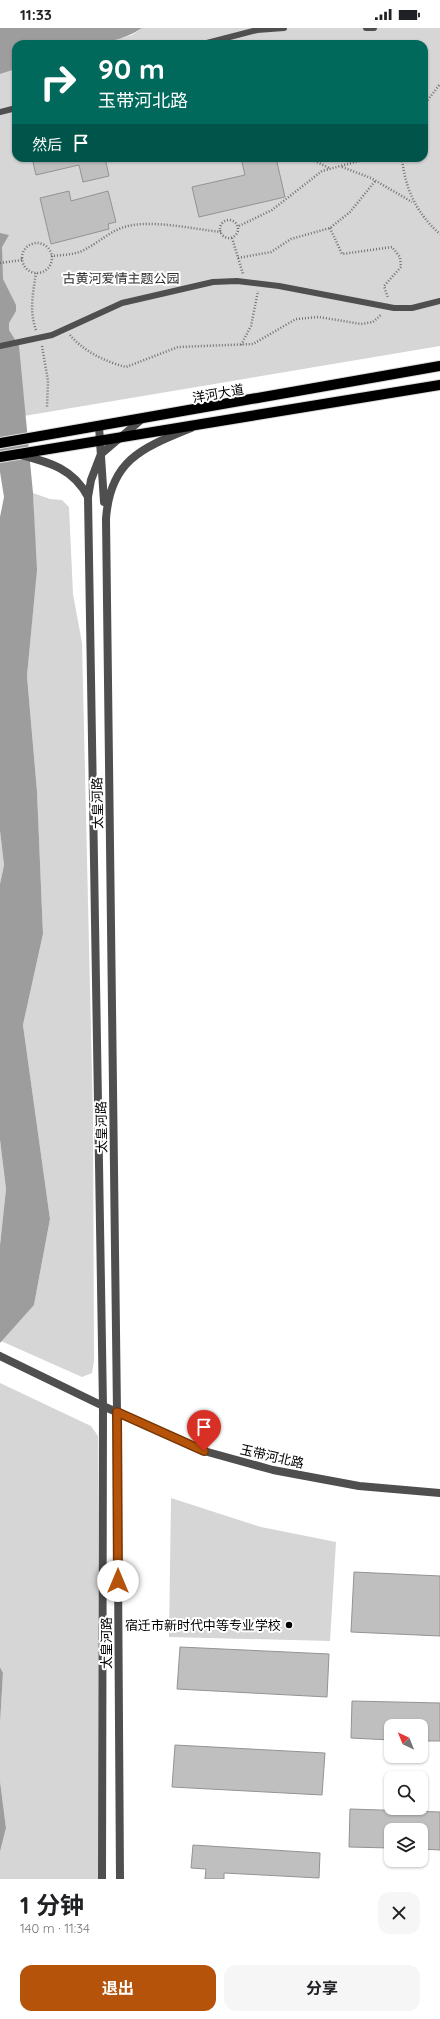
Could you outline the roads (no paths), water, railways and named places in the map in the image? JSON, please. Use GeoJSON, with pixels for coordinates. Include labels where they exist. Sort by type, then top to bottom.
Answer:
{"type":"FeatureCollection","features":[{"type":"Feature","properties":{"kind":"main road","name":"洋河大道"},"geometry":{"type":"LineString","coordinates":[[0,443],[440,366]]}},
{"type":"Feature","properties":{"kind":"main road"},"geometry":{"type":"LineString","coordinates":[[0,457],[440,385]]}},
{"type":"Feature","properties":{"kind":"street"},"geometry":{"type":"LineString","coordinates":[[101,454],[142,419]]}},
{"type":"Feature","properties":{"kind":"street","name":"太皇河路"},"geometry":{"type":"LineString","coordinates":[[120,1879],[117,1412],[106,519],[110,490],[115,478],[127,465],[153,444],[200,425]]}},
{"type":"Feature","properties":{"kind":"street"},"geometry":{"type":"LineString","coordinates":[[99,426],[106,519]]}},
{"type":"Feature","properties":{"kind":"street"},"geometry":{"type":"LineString","coordinates":[[18,454],[55,464],[83,487],[88,497]]}},
{"type":"Feature","properties":{"kind":"street","name":"太皇河路"},"geometry":{"type":"LineString","coordinates":[[101,454],[91,480],[88,497],[103,1406],[102,1879]]}},
{"type":"Feature","properties":{"kind":"street","name":"玉带河北路"},"geometry":{"type":"LineString","coordinates":[[0,1356],[103,1406],[204,1451],[273,1470],[359,1486],[440,1492]]}},
{"type":"Feature","properties":{"kind":"lane"},"geometry":{"type":"LineString","coordinates":[[219,40],[257,30],[284,28]]}},
{"type":"Feature","properties":{"kind":"lane"},"geometry":{"type":"LineString","coordinates":[[366,28],[374,28]]}},
{"type":"Feature","properties":{"kind":"lane"},"geometry":{"type":"LineString","coordinates":[[0,112],[12,109]]}},
{"type":"Feature","properties":{"kind":"lane"},"geometry":{"type":"LineString","coordinates":[[0,346],[52,335],[95,314],[130,301],[213,282],[258,283],[394,308],[412,308],[440,302]]}},
{"type":"Feature","properties":{"kind":"place","name":"宿迁市新时代中等专业学校"},"geometry":{"type":"Point","coordinates":[289,1625]}},
{"type":"Feature","properties":{"kind":"park label","name":"古黄河爱情主题公园"},"geometry":{"type":"Point","coordinates":[121,278]}}]}
